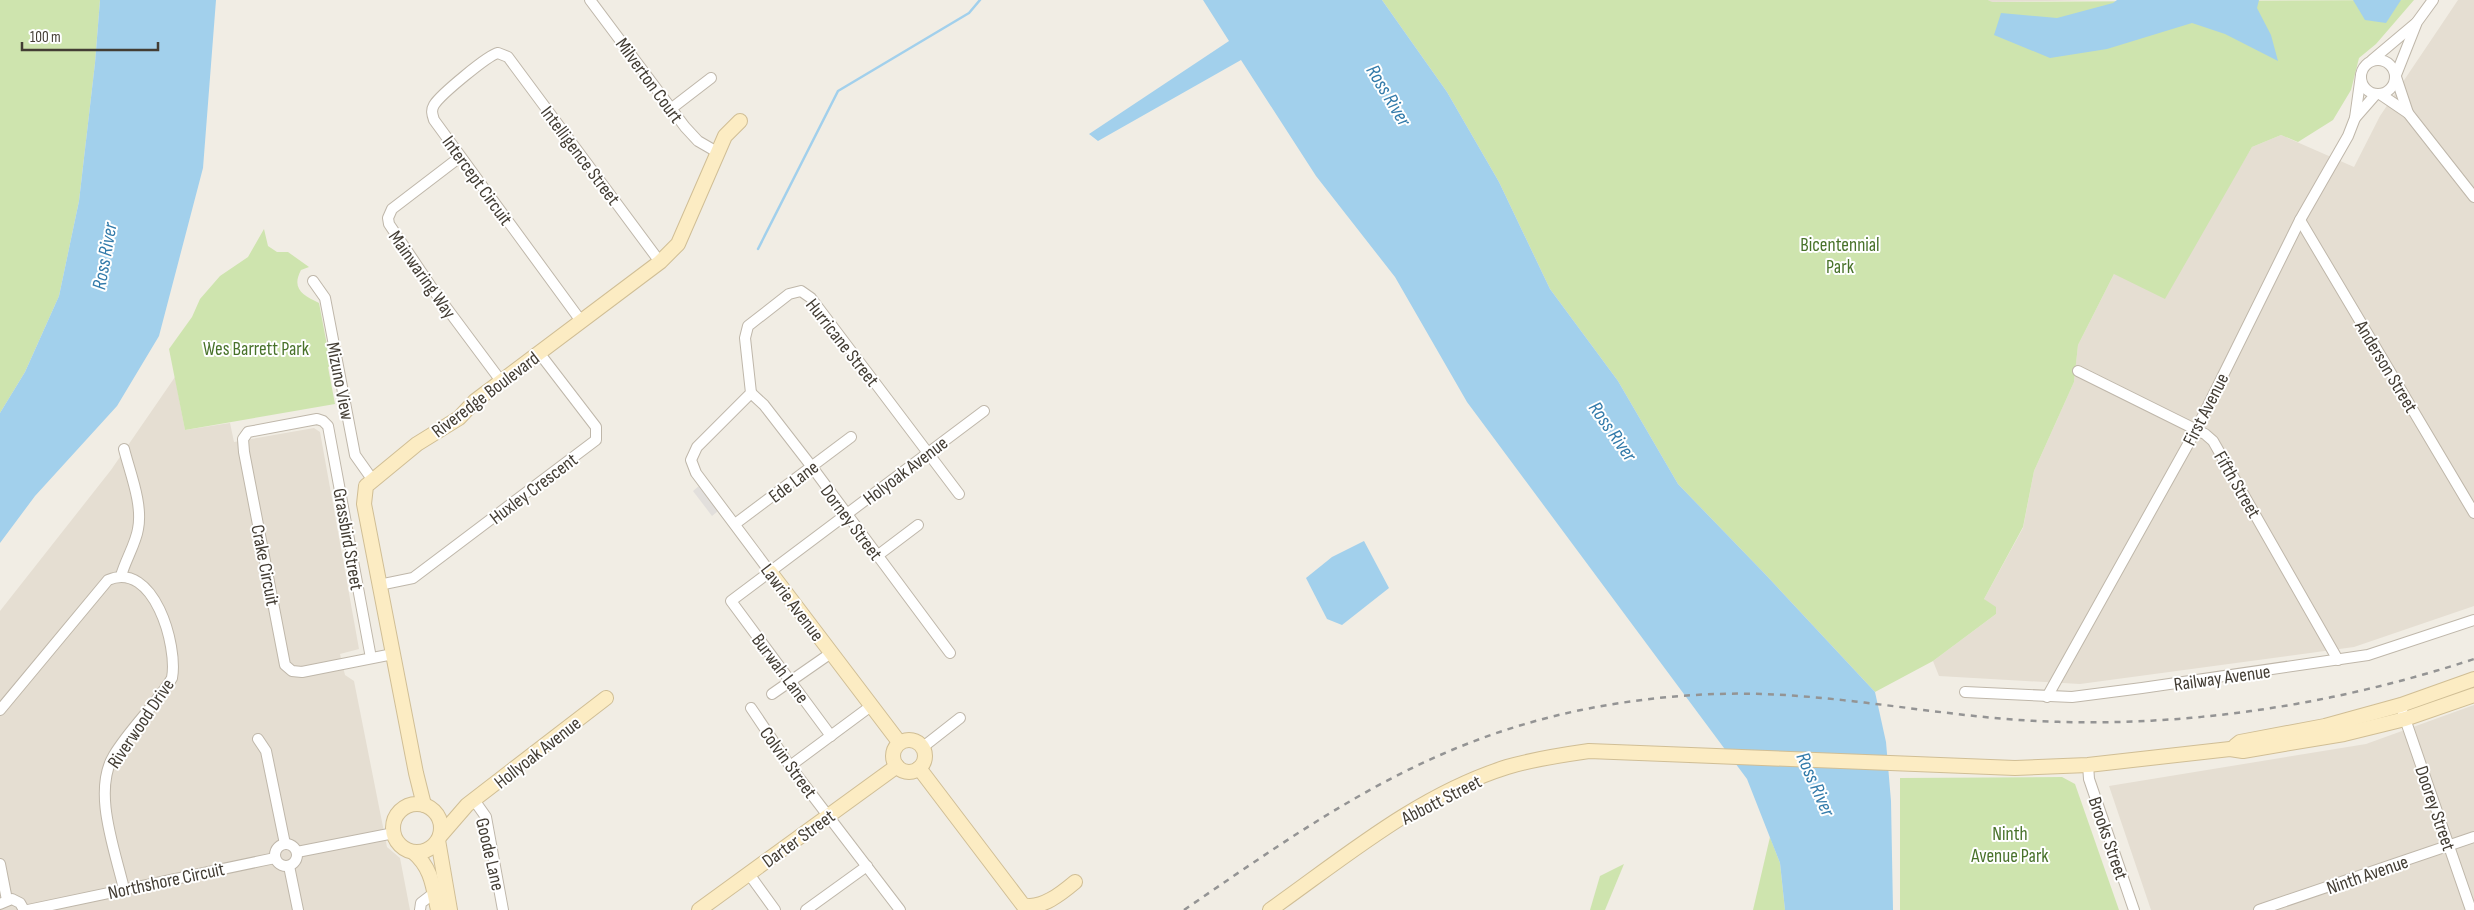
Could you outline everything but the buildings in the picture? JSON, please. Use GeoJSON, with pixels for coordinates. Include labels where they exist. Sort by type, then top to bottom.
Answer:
{"type":"FeatureCollection","features":[{"type":"Feature","properties":{"kind":"street","name":"Milverton Court"},"geometry":{"type":"LineString","coordinates":[[590,0],[691,135],[717,152]]}},
{"type":"Feature","properties":{"kind":"street"},"geometry":{"type":"LineString","coordinates":[[2433,0],[2417,22],[2362,69],[2361,75],[2365,88],[2408,113],[2474,197]]}},
{"type":"Feature","properties":{"kind":"street"},"geometry":{"type":"LineString","coordinates":[[2378,94],[2389,90],[2417,22]]}},
{"type":"Feature","properties":{"kind":"street","name":"Intercept Circuit"},"geometry":{"type":"LineString","coordinates":[[498,53],[487,58],[433,107],[434,120],[582,321]]}},
{"type":"Feature","properties":{"kind":"street","name":"Intelligence Street"},"geometry":{"type":"LineString","coordinates":[[498,53],[508,57],[660,262]]}},
{"type":"Feature","properties":{"kind":"street"},"geometry":{"type":"LineString","coordinates":[[2371,61],[2382,59],[2387,61],[2396,76],[2408,113]]}},
{"type":"Feature","properties":{"kind":"street","name":"First Avenue"},"geometry":{"type":"LineString","coordinates":[[2047,697],[2196,430],[2300,220],[2348,136],[2355,118],[2361,75]]}},
{"type":"Feature","properties":{"kind":"street"},"geometry":{"type":"LineString","coordinates":[[672,108],[711,78]]}},
{"type":"Feature","properties":{"kind":"street","name":"First Avenue"},"geometry":{"type":"LineString","coordinates":[[2355,118],[2378,94]]}},
{"type":"Feature","properties":{"kind":"street","name":"Riveredge Boulevard"},"geometry":{"type":"LineString","coordinates":[[372,479],[417,444],[459,418],[475,401],[660,262],[678,244],[725,136],[740,121]]}},
{"type":"Feature","properties":{"kind":"street","name":"Mainwaring Way"},"geometry":{"type":"LineString","coordinates":[[460,157],[392,209],[388,218],[389,224],[434,291],[501,381]]}},
{"type":"Feature","properties":{"kind":"street","name":"Anderson Street"},"geometry":{"type":"LineString","coordinates":[[2300,220],[2474,513]]}},
{"type":"Feature","properties":{"kind":"street","name":"Mizuno View"},"geometry":{"type":"LineString","coordinates":[[313,281],[325,298],[355,455],[372,479]]}},
{"type":"Feature","properties":{"kind":"street","name":"Hurricane Street"},"geometry":{"type":"LineString","coordinates":[[752,394],[746,338],[748,326],[788,294],[802,292],[811,298],[928,453]]}},
{"type":"Feature","properties":{"kind":"street","name":"Huxley Crescent"},"geometry":{"type":"LineString","coordinates":[[380,585],[413,578],[596,440],[596,427],[540,354]]}},
{"type":"Feature","properties":{"kind":"street","name":"Fifth Street"},"geometry":{"type":"LineString","coordinates":[[2078,371],[2205,434],[2219,449],[2338,660]]}},
{"type":"Feature","properties":{"kind":"street","name":"Lawrie Avenue"},"geometry":{"type":"LineString","coordinates":[[752,394],[697,447],[691,460],[696,473],[899,742]]}},
{"type":"Feature","properties":{"kind":"street","name":"Dorney Street"},"geometry":{"type":"LineString","coordinates":[[752,394],[764,405],[812,467],[950,653]]}},
{"type":"Feature","properties":{"kind":"street","name":"Holyoak Avenue"},"geometry":{"type":"LineString","coordinates":[[731,601],[984,411]]}},
{"type":"Feature","properties":{"kind":"street","name":"Crake Circuit"},"geometry":{"type":"LineString","coordinates":[[324,420],[311,419],[253,430],[244,439],[244,452],[286,665],[296,672],[393,654]]}},
{"type":"Feature","properties":{"kind":"street","name":"Grassbird Street"},"geometry":{"type":"LineString","coordinates":[[324,420],[328,430],[371,658]]}},
{"type":"Feature","properties":{"kind":"street","name":"Ede Lane"},"geometry":{"type":"LineString","coordinates":[[735,524],[851,437]]}},
{"type":"Feature","properties":{"kind":"street"},"geometry":{"type":"LineString","coordinates":[[0,710],[101,586],[108,580],[121,576],[127,555],[135,541],[139,518],[124,449]]}},
{"type":"Feature","properties":{"kind":"street"},"geometry":{"type":"LineString","coordinates":[[928,453],[959,494]]}},
{"type":"Feature","properties":{"kind":"street"},"geometry":{"type":"LineString","coordinates":[[372,479],[366,486],[364,504],[416,773],[430,808],[439,818],[450,910]]}},
{"type":"Feature","properties":{"kind":"street"},"geometry":{"type":"LineString","coordinates":[[877,556],[918,525]]}},
{"type":"Feature","properties":{"kind":"street","name":"Riverwood Drive"},"geometry":{"type":"LineString","coordinates":[[121,576],[144,587],[160,608],[174,671],[168,685],[115,754],[104,780],[103,797],[124,889]]}},
{"type":"Feature","properties":{"kind":"street","name":"Burwah Lane"},"geometry":{"type":"LineString","coordinates":[[731,601],[831,736]]}},
{"type":"Feature","properties":{"kind":"street","name":"Railway Avenue"},"geometry":{"type":"LineString","coordinates":[[1965,692],[2072,698],[2368,655],[2474,620]]}},
{"type":"Feature","properties":{"kind":"street"},"geometry":{"type":"LineString","coordinates":[[772,694],[831,653]]}},
{"type":"Feature","properties":{"kind":"street"},"geometry":{"type":"LineString","coordinates":[[2230,749],[2240,742],[2325,726],[2401,705],[2474,679]]}},
{"type":"Feature","properties":{"kind":"street"},"geometry":{"type":"LineString","coordinates":[[2088,765],[2230,749],[2243,751],[2306,741],[2405,719],[2474,695]]}},
{"type":"Feature","properties":{"kind":"street","name":"Hollyoak Avenue"},"geometry":{"type":"LineString","coordinates":[[470,803],[606,698]]}},
{"type":"Feature","properties":{"kind":"street","name":"Doorey Street"},"geometry":{"type":"LineString","coordinates":[[2401,705],[2471,910]]}},
{"type":"Feature","properties":{"kind":"street"},"geometry":{"type":"LineString","coordinates":[[790,766],[871,706]]}},
{"type":"Feature","properties":{"kind":"street","name":"Colvin Street"},"geometry":{"type":"LineString","coordinates":[[751,708],[790,766],[900,910]]}},
{"type":"Feature","properties":{"kind":"street"},"geometry":{"type":"LineString","coordinates":[[923,747],[960,718]]}},
{"type":"Feature","properties":{"kind":"street"},"geometry":{"type":"LineString","coordinates":[[258,739],[266,751],[285,844]]}},
{"type":"Feature","properties":{"kind":"street"},"geometry":{"type":"LineString","coordinates":[[915,740],[923,747],[925,758],[919,768],[906,772],[896,766],[893,756],[899,742],[915,740]]}},
{"type":"Feature","properties":{"kind":"street","name":"Abbott Street"},"geometry":{"type":"LineString","coordinates":[[1270,910],[1420,806],[1460,786],[1506,767],[1547,757],[1589,751],[2015,768],[2088,765]]}},
{"type":"Feature","properties":{"kind":"street","name":"Brooks Street"},"geometry":{"type":"LineString","coordinates":[[2088,765],[2089,779],[2134,910]]}},
{"type":"Feature","properties":{"kind":"street","name":"Darter Street"},"geometry":{"type":"LineString","coordinates":[[699,910],[829,817],[896,766]]}},
{"type":"Feature","properties":{"kind":"street"},"geometry":{"type":"LineString","coordinates":[[919,768],[1023,906],[1028,909],[1042,908],[1075,882]]}},
{"type":"Feature","properties":{"kind":"street"},"geometry":{"type":"LineString","coordinates":[[416,773],[407,806],[397,815],[394,833],[400,845],[413,852],[428,867],[438,910]]}},
{"type":"Feature","properties":{"kind":"street"},"geometry":{"type":"LineString","coordinates":[[407,806],[451,811],[470,803]]}},
{"type":"Feature","properties":{"kind":"street"},"geometry":{"type":"LineString","coordinates":[[413,852],[428,850],[470,803]]}},
{"type":"Feature","properties":{"kind":"street","name":"Goode Lane"},"geometry":{"type":"LineString","coordinates":[[470,803],[486,818],[503,910]]}},
{"type":"Feature","properties":{"kind":"street"},"geometry":{"type":"LineString","coordinates":[[297,852],[394,833]]}},
{"type":"Feature","properties":{"kind":"street","name":"Ninth Avenue"},"geometry":{"type":"LineString","coordinates":[[2259,910],[2474,837]]}},
{"type":"Feature","properties":{"kind":"street"},"geometry":{"type":"LineString","coordinates":[[285,844],[294,847],[297,852],[297,860],[289,866],[282,866],[275,858],[277,848],[285,844]]}},
{"type":"Feature","properties":{"kind":"street","name":"Northshore Circuit"},"geometry":{"type":"LineString","coordinates":[[28,910],[275,858]]}},
{"type":"Feature","properties":{"kind":"street"},"geometry":{"type":"LineString","coordinates":[[0,864],[4,902],[20,903],[24,910]]}},
{"type":"Feature","properties":{"kind":"street"},"geometry":{"type":"LineString","coordinates":[[289,866],[298,910]]}},
{"type":"Feature","properties":{"kind":"street"},"geometry":{"type":"LineString","coordinates":[[806,910],[866,866]]}},
{"type":"Feature","properties":{"kind":"street"},"geometry":{"type":"LineString","coordinates":[[749,874],[775,910]]}},
{"type":"Feature","properties":{"kind":"street"},"geometry":{"type":"LineString","coordinates":[[420,910],[422,903],[434,892]]}},
{"type":"Feature","properties":{"kind":"shaded area"},"geometry":{"type":"Polygon","coordinates":[[[1988,0],[2102,0],[1991,2],[1988,0]]]}},
{"type":"Feature","properties":{"kind":"shaded area"},"geometry":{"type":"Polygon","coordinates":[[[2458,0],[2474,0],[2474,606],[2354,647],[2080,684],[1939,676],[1933,661],[1996,614],[1984,599],[2023,528],[2034,471],[2074,382],[2078,345],[2114,274],[2198,237],[2252,147],[2281,135],[2354,167],[2380,116],[2458,0]]]}},
{"type":"Feature","properties":{"kind":"shaded area"},"geometry":{"type":"Polygon","coordinates":[[[175,377],[185,430],[230,423],[234,442],[314,428],[320,432],[359,649],[340,654],[345,675],[354,681],[387,847],[400,858],[410,910],[0,910],[0,611],[111,470],[175,377]]]}},
{"type":"Feature","properties":{"kind":"shaded area"},"geometry":{"type":"Polygon","coordinates":[[[699,486],[718,511],[712,516],[693,491],[699,486]]]}},
{"type":"Feature","properties":{"kind":"shaded area"},"geometry":{"type":"Polygon","coordinates":[[[2474,705],[2474,910],[2151,910],[2109,786],[2366,744],[2474,705]]]}},
{"type":"Feature","properties":{"kind":"green space"},"geometry":{"type":"Polygon","coordinates":[[[0,0],[100,0],[95,63],[79,201],[59,296],[25,372],[0,413],[0,0]]]}},
{"type":"Feature","properties":{"kind":"green space","name":"Bicentennial Park"},"geometry":{"type":"Polygon","coordinates":[[[1382,0],[1988,0],[1992,2],[2414,0],[2376,44],[2359,58],[2351,90],[2333,120],[2298,142],[2281,135],[2252,147],[2165,299],[2114,274],[2078,345],[2074,382],[2034,471],[2023,527],[1984,599],[1996,607],[1996,614],[1933,661],[1875,692],[1678,484],[1618,381],[1550,289],[1499,182],[1447,92],[1382,0]]]}},
{"type":"Feature","properties":{"kind":"green space","name":"Wes Barrett Park"},"geometry":{"type":"Polygon","coordinates":[[[264,229],[268,246],[277,252],[288,252],[309,267],[301,270],[297,282],[300,291],[319,303],[331,366],[328,367],[335,404],[185,430],[169,349],[192,317],[200,299],[220,276],[248,257],[264,229]]]}},
{"type":"Feature","properties":{"kind":"green space","name":"Ninth Avenue Park"},"geometry":{"type":"Polygon","coordinates":[[[2062,777],[2075,784],[2119,910],[1900,910],[1900,778],[2062,777]]]}},
{"type":"Feature","properties":{"kind":"green space"},"geometry":{"type":"Polygon","coordinates":[[[1770,837],[1780,863],[1785,910],[1753,910],[1770,837]]]}},
{"type":"Feature","properties":{"kind":"green space"},"geometry":{"type":"Polygon","coordinates":[[[1624,864],[1605,910],[1590,910],[1600,876],[1624,864]]]}},
{"type":"Feature","properties":{"kind":"water","name":"Ross River"},"geometry":{"type":"Polygon","coordinates":[[[100,0],[216,0],[203,168],[159,336],[117,406],[35,496],[0,543],[0,413],[25,372],[59,296],[79,201],[95,63],[100,0]]]}},
{"type":"Feature","properties":{"kind":"water","name":"Ross River"},"geometry":{"type":"Polygon","coordinates":[[[1203,0],[1382,0],[1447,92],[1499,182],[1550,289],[1618,381],[1678,484],[1875,692],[1886,742],[1891,801],[1893,910],[1785,910],[1780,863],[1747,779],[1467,402],[1395,277],[1316,176],[1241,60],[1098,141],[1089,134],[1229,41],[1203,0]]]}},
{"type":"Feature","properties":{"kind":"water"},"geometry":{"type":"Polygon","coordinates":[[[2117,0],[2259,0],[2257,8],[2271,35],[2278,61],[2225,34],[2192,23],[2107,49],[2050,58],[1994,35],[2001,13],[2057,18],[2113,3],[2117,0]]]}},
{"type":"Feature","properties":{"kind":"water"},"geometry":{"type":"Polygon","coordinates":[[[2353,0],[2401,0],[2386,23],[2365,20],[2353,0]]]}},
{"type":"Feature","properties":{"kind":"water"},"geometry":{"type":"Polygon","coordinates":[[[1364,541],[1389,588],[1342,625],[1327,619],[1306,578],[1332,557],[1364,541]]]}},
{"type":"Feature","properties":{"kind":"waterway"},"geometry":{"type":"LineString","coordinates":[[758,249],[838,91],[969,13],[980,0]]}},
{"type":"Feature","properties":{"kind":"railway"},"geometry":{"type":"LineString","coordinates":[[1184,910],[1325,816],[1420,764],[1470,743],[1524,724],[1581,710],[1671,697],[1763,694],[1827,698],[2019,720],[2077,722],[2192,718],[2306,702],[2419,676],[2474,659]]}}]}
